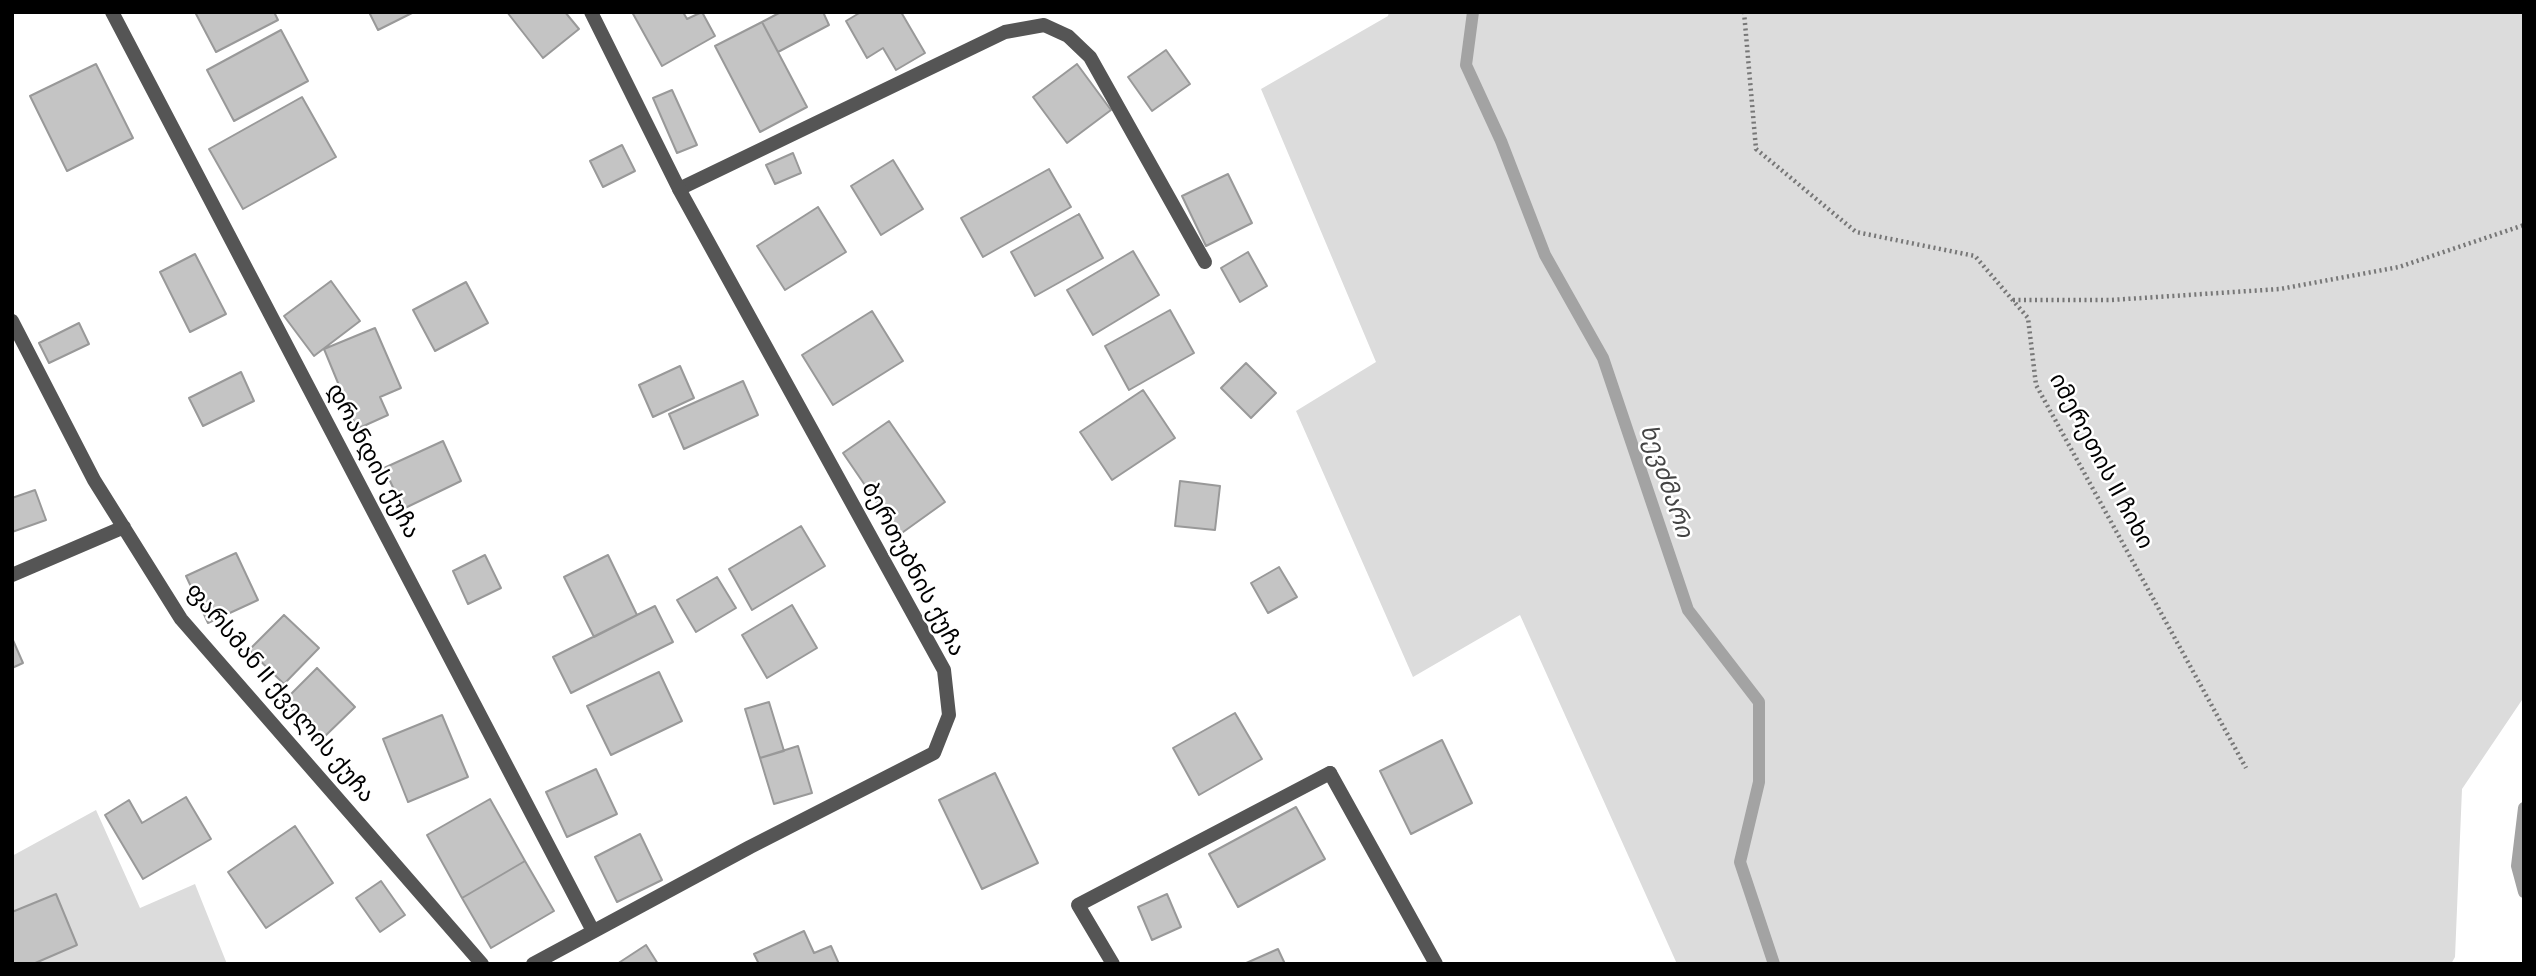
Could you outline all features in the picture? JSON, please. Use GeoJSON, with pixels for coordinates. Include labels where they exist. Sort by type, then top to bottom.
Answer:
{"type":"FeatureCollection","features":[{"type":"Feature","properties":{"kind":"street","name":"დრანდის ქუჩა"},"geometry":{"type":"LineString","coordinates":[[112,12],[593,930]]}},
{"type":"Feature","properties":{"kind":"street","name":"ბერთუბნის ქუჩა"},"geometry":{"type":"LineString","coordinates":[[533,964],[593,930],[934,753],[949,715],[944,670],[679,189],[591,12]]}},
{"type":"Feature","properties":{"kind":"street"},"geometry":{"type":"LineString","coordinates":[[679,189],[1005,32],[1044,25],[1068,37],[1090,57],[1205,262]]}},
{"type":"Feature","properties":{"kind":"street","name":"ფარსმან II ქველის ქუჩა"},"geometry":{"type":"LineString","coordinates":[[12,321],[94,480],[181,619],[482,964]]}},
{"type":"Feature","properties":{"kind":"street"},"geometry":{"type":"LineString","coordinates":[[12,575],[124,527]]}},
{"type":"Feature","properties":{"kind":"street"},"geometry":{"type":"LineString","coordinates":[[1113,964],[1078,905],[1330,773],[1436,964]]}},
{"type":"Feature","properties":{"kind":"path","name":"იმერეთის II ჩიხი"},"geometry":{"type":"LineString","coordinates":[[1744,12],[1756,149],[1856,232],[1975,256],[2028,318],[2036,384],[2246,768]]}},
{"type":"Feature","properties":{"kind":"path"},"geometry":{"type":"LineString","coordinates":[[2012,300],[2111,300],[2280,289],[2399,267],[2524,225]]}},
{"type":"Feature","properties":{"kind":"shaded area"},"geometry":{"type":"Polygon","coordinates":[[[1389,12],[2524,12],[2524,697],[2462,789],[2455,957],[2451,964],[1677,964],[1520,615],[1413,677],[1296,411],[1376,362],[1261,89],[1388,16],[1389,12]]]}},
{"type":"Feature","properties":{"kind":"shaded area"},"geometry":{"type":"Polygon","coordinates":[[[96,810],[140,908],[195,884],[227,964],[12,964],[12,856],[96,810]]]}},
{"type":"Feature","properties":{"kind":"building"},"geometry":{"type":"Polygon","coordinates":[[[195,12],[274,12],[278,20],[216,52],[195,12]]]}},
{"type":"Feature","properties":{"kind":"building"},"geometry":{"type":"Polygon","coordinates":[[[369,12],[414,12],[378,30],[369,12]]]}},
{"type":"Feature","properties":{"kind":"building"},"geometry":{"type":"Polygon","coordinates":[[[507,12],[565,12],[579,29],[543,58],[507,12]]]}},
{"type":"Feature","properties":{"kind":"building"},"geometry":{"type":"Polygon","coordinates":[[[632,12],[683,12],[687,19],[702,12],[715,36],[662,66],[632,12]]]}},
{"type":"Feature","properties":{"kind":"building"},"geometry":{"type":"Polygon","coordinates":[[[781,12],[823,12],[829,25],[778,52],[762,22],[781,12]]]}},
{"type":"Feature","properties":{"kind":"building"},"geometry":{"type":"Polygon","coordinates":[[[861,12],[901,12],[925,53],[896,70],[883,48],[867,58],[846,21],[861,12]]]}},
{"type":"Feature","properties":{"kind":"building"},"geometry":{"type":"Polygon","coordinates":[[[762,22],[807,107],[760,132],[715,46],[762,22]]]}},
{"type":"Feature","properties":{"kind":"building"},"geometry":{"type":"Polygon","coordinates":[[[281,30],[308,81],[234,121],[207,70],[281,30]]]}},
{"type":"Feature","properties":{"kind":"building"},"geometry":{"type":"Polygon","coordinates":[[[1166,50],[1190,84],[1152,111],[1128,77],[1166,50]]]}},
{"type":"Feature","properties":{"kind":"building"},"geometry":{"type":"Polygon","coordinates":[[[96,64],[133,138],[67,171],[30,96],[96,64]]]}},
{"type":"Feature","properties":{"kind":"building"},"geometry":{"type":"Polygon","coordinates":[[[1077,64],[1111,110],[1067,143],[1033,97],[1077,64]]]}},
{"type":"Feature","properties":{"kind":"building"},"geometry":{"type":"Polygon","coordinates":[[[672,90],[697,145],[677,153],[653,98],[672,90]]]}},
{"type":"Feature","properties":{"kind":"building"},"geometry":{"type":"Polygon","coordinates":[[[302,97],[336,157],[243,209],[209,149],[302,97]]]}},
{"type":"Feature","properties":{"kind":"building"},"geometry":{"type":"Polygon","coordinates":[[[622,145],[635,171],[603,187],[590,161],[622,145]]]}},
{"type":"Feature","properties":{"kind":"building"},"geometry":{"type":"Polygon","coordinates":[[[793,153],[801,173],[775,184],[766,165],[793,153]]]}},
{"type":"Feature","properties":{"kind":"building"},"geometry":{"type":"Polygon","coordinates":[[[893,160],[923,209],[881,235],[851,186],[893,160]]]}},
{"type":"Feature","properties":{"kind":"building"},"geometry":{"type":"Polygon","coordinates":[[[1049,169],[1071,207],[983,257],[961,218],[1049,169]]]}},
{"type":"Feature","properties":{"kind":"building"},"geometry":{"type":"Polygon","coordinates":[[[1228,174],[1252,223],[1206,246],[1182,196],[1228,174]]]}},
{"type":"Feature","properties":{"kind":"building"},"geometry":{"type":"Polygon","coordinates":[[[818,207],[846,252],[785,290],[757,246],[818,207]]]}},
{"type":"Feature","properties":{"kind":"building"},"geometry":{"type":"Polygon","coordinates":[[[1079,214],[1103,258],[1035,296],[1011,252],[1079,214]]]}},
{"type":"Feature","properties":{"kind":"building"},"geometry":{"type":"Polygon","coordinates":[[[1133,251],[1159,295],[1093,335],[1067,290],[1133,251]]]}},
{"type":"Feature","properties":{"kind":"building"},"geometry":{"type":"Polygon","coordinates":[[[1248,252],[1267,286],[1240,302],[1221,268],[1248,252]]]}},
{"type":"Feature","properties":{"kind":"building"},"geometry":{"type":"Polygon","coordinates":[[[195,254],[226,314],[190,332],[160,272],[195,254]]]}},
{"type":"Feature","properties":{"kind":"building"},"geometry":{"type":"Polygon","coordinates":[[[331,281],[360,321],[314,356],[284,316],[331,281]]]}},
{"type":"Feature","properties":{"kind":"building"},"geometry":{"type":"Polygon","coordinates":[[[466,282],[488,323],[435,351],[413,310],[466,282]]]}},
{"type":"Feature","properties":{"kind":"building"},"geometry":{"type":"Polygon","coordinates":[[[1170,310],[1194,353],[1129,390],[1105,346],[1170,310]]]}},
{"type":"Feature","properties":{"kind":"building"},"geometry":{"type":"Polygon","coordinates":[[[872,311],[903,361],[833,405],[802,355],[872,311]]]}},
{"type":"Feature","properties":{"kind":"building"},"geometry":{"type":"Polygon","coordinates":[[[79,323],[89,344],[49,363],[39,343],[79,323]]]}},
{"type":"Feature","properties":{"kind":"building"},"geometry":{"type":"Polygon","coordinates":[[[375,328],[401,388],[380,397],[388,415],[357,429],[324,349],[375,328]]]}},
{"type":"Feature","properties":{"kind":"building"},"geometry":{"type":"Polygon","coordinates":[[[1246,363],[1276,393],[1251,418],[1221,388],[1246,363]]]}},
{"type":"Feature","properties":{"kind":"building"},"geometry":{"type":"Polygon","coordinates":[[[680,366],[694,398],[653,417],[639,385],[680,366]]]}},
{"type":"Feature","properties":{"kind":"building"},"geometry":{"type":"Polygon","coordinates":[[[241,372],[254,401],[203,426],[189,398],[241,372]]]}},
{"type":"Feature","properties":{"kind":"building"},"geometry":{"type":"Polygon","coordinates":[[[743,381],[758,415],[684,449],[669,414],[743,381]]]}},
{"type":"Feature","properties":{"kind":"building"},"geometry":{"type":"Polygon","coordinates":[[[1143,390],[1175,438],[1112,480],[1080,432],[1143,390]]]}},
{"type":"Feature","properties":{"kind":"building"},"geometry":{"type":"Polygon","coordinates":[[[889,421],[945,502],[899,535],[843,453],[889,421]]]}},
{"type":"Feature","properties":{"kind":"building"},"geometry":{"type":"Polygon","coordinates":[[[443,441],[461,481],[403,509],[384,468],[443,441]]]}},
{"type":"Feature","properties":{"kind":"building"},"geometry":{"type":"Polygon","coordinates":[[[1180,481],[1220,486],[1215,530],[1175,526],[1180,481]]]}},
{"type":"Feature","properties":{"kind":"building"},"geometry":{"type":"Polygon","coordinates":[[[35,490],[46,520],[12,532],[12,498],[35,490]]]}},
{"type":"Feature","properties":{"kind":"building"},"geometry":{"type":"Polygon","coordinates":[[[801,526],[825,566],[752,610],[729,569],[801,526]]]}},
{"type":"Feature","properties":{"kind":"building"},"geometry":{"type":"Polygon","coordinates":[[[236,553],[258,600],[208,623],[186,576],[236,553]]]}},
{"type":"Feature","properties":{"kind":"building"},"geometry":{"type":"Polygon","coordinates":[[[485,555],[501,588],[468,604],[453,571],[485,555]]]}},
{"type":"Feature","properties":{"kind":"building"},"geometry":{"type":"Polygon","coordinates":[[[608,555],[637,615],[594,637],[564,577],[608,555]]]}},
{"type":"Feature","properties":{"kind":"building"},"geometry":{"type":"Polygon","coordinates":[[[1279,567],[1297,597],[1268,613],[1251,583],[1279,567]]]}},
{"type":"Feature","properties":{"kind":"building"},"geometry":{"type":"Polygon","coordinates":[[[717,577],[736,608],[696,632],[677,600],[717,577]]]}},
{"type":"Feature","properties":{"kind":"building"},"geometry":{"type":"Polygon","coordinates":[[[792,605],[817,648],[767,678],[742,635],[792,605]]]}},
{"type":"Feature","properties":{"kind":"building"},"geometry":{"type":"Polygon","coordinates":[[[655,606],[673,642],[571,693],[553,657],[655,606]]]}},
{"type":"Feature","properties":{"kind":"building"},"geometry":{"type":"Polygon","coordinates":[[[284,615],[319,648],[284,684],[249,650],[284,615]]]}},
{"type":"Feature","properties":{"kind":"building"},"geometry":{"type":"Polygon","coordinates":[[[12,638],[23,663],[12,668],[12,638]]]}},
{"type":"Feature","properties":{"kind":"building"},"geometry":{"type":"Polygon","coordinates":[[[317,668],[355,707],[321,740],[284,701],[317,668]]]}},
{"type":"Feature","properties":{"kind":"building"},"geometry":{"type":"Polygon","coordinates":[[[659,672],[682,721],[611,755],[587,706],[659,672]]]}},
{"type":"Feature","properties":{"kind":"building"},"geometry":{"type":"Polygon","coordinates":[[[769,702],[784,751],[760,758],[745,709],[769,702]]]}},
{"type":"Feature","properties":{"kind":"building"},"geometry":{"type":"Polygon","coordinates":[[[1235,713],[1262,759],[1199,795],[1173,748],[1235,713]]]}},
{"type":"Feature","properties":{"kind":"building"},"geometry":{"type":"Polygon","coordinates":[[[442,715],[468,777],[408,802],[383,739],[442,715]]]}},
{"type":"Feature","properties":{"kind":"building"},"geometry":{"type":"Polygon","coordinates":[[[1442,740],[1472,803],[1411,834],[1380,771],[1442,740]]]}},
{"type":"Feature","properties":{"kind":"building"},"geometry":{"type":"Polygon","coordinates":[[[798,746],[812,793],[774,804],[760,758],[798,746]]]}},
{"type":"Feature","properties":{"kind":"building"},"geometry":{"type":"Polygon","coordinates":[[[596,769],[617,814],[567,837],[546,792],[596,769]]]}},
{"type":"Feature","properties":{"kind":"building"},"geometry":{"type":"Polygon","coordinates":[[[995,773],[1038,863],[982,889],[939,800],[995,773]]]}},
{"type":"Feature","properties":{"kind":"building"},"geometry":{"type":"Polygon","coordinates":[[[186,797],[211,839],[143,879],[105,815],[129,800],[142,823],[186,797]]]}},
{"type":"Feature","properties":{"kind":"building"},"geometry":{"type":"Polygon","coordinates":[[[490,799],[525,861],[462,898],[427,835],[490,799]]]}},
{"type":"Feature","properties":{"kind":"building"},"geometry":{"type":"Polygon","coordinates":[[[1296,807],[1325,859],[1238,907],[1209,854],[1296,807]]]}},
{"type":"Feature","properties":{"kind":"building"},"geometry":{"type":"Polygon","coordinates":[[[295,826],[333,883],[266,928],[228,872],[295,826]]]}},
{"type":"Feature","properties":{"kind":"building"},"geometry":{"type":"Polygon","coordinates":[[[640,834],[662,880],[617,902],[595,857],[640,834]]]}},
{"type":"Feature","properties":{"kind":"building"},"geometry":{"type":"Polygon","coordinates":[[[525,861],[554,911],[491,948],[462,898],[525,861]]]}},
{"type":"Feature","properties":{"kind":"building"},"geometry":{"type":"Polygon","coordinates":[[[381,881],[405,915],[380,932],[356,898],[381,881]]]}},
{"type":"Feature","properties":{"kind":"building"},"geometry":{"type":"Polygon","coordinates":[[[56,894],[77,945],[33,964],[12,964],[12,912],[56,894]]]}},
{"type":"Feature","properties":{"kind":"building"},"geometry":{"type":"Polygon","coordinates":[[[1167,894],[1181,927],[1152,940],[1138,907],[1167,894]]]}},
{"type":"Feature","properties":{"kind":"building"},"geometry":{"type":"Polygon","coordinates":[[[804,931],[814,953],[831,946],[839,964],[759,964],[754,954],[804,931]]]}},
{"type":"Feature","properties":{"kind":"building"},"geometry":{"type":"Polygon","coordinates":[[[646,945],[658,964],[617,964],[646,945]]]}},
{"type":"Feature","properties":{"kind":"building"},"geometry":{"type":"Polygon","coordinates":[[[1278,949],[1285,964],[1244,964],[1278,949]]]}},
{"type":"Feature","properties":{"kind":"waterway","name":"ხევძმარი"},"geometry":{"type":"LineString","coordinates":[[1473,12],[1466,65],[1501,141],[1545,255],[1603,358],[1688,610],[1759,702],[1759,782],[1740,862],[1774,964]]}},
{"type":"Feature","properties":{"kind":"waterway"},"geometry":{"type":"LineString","coordinates":[[2524,808],[2517,866],[2524,892]]}}]}
